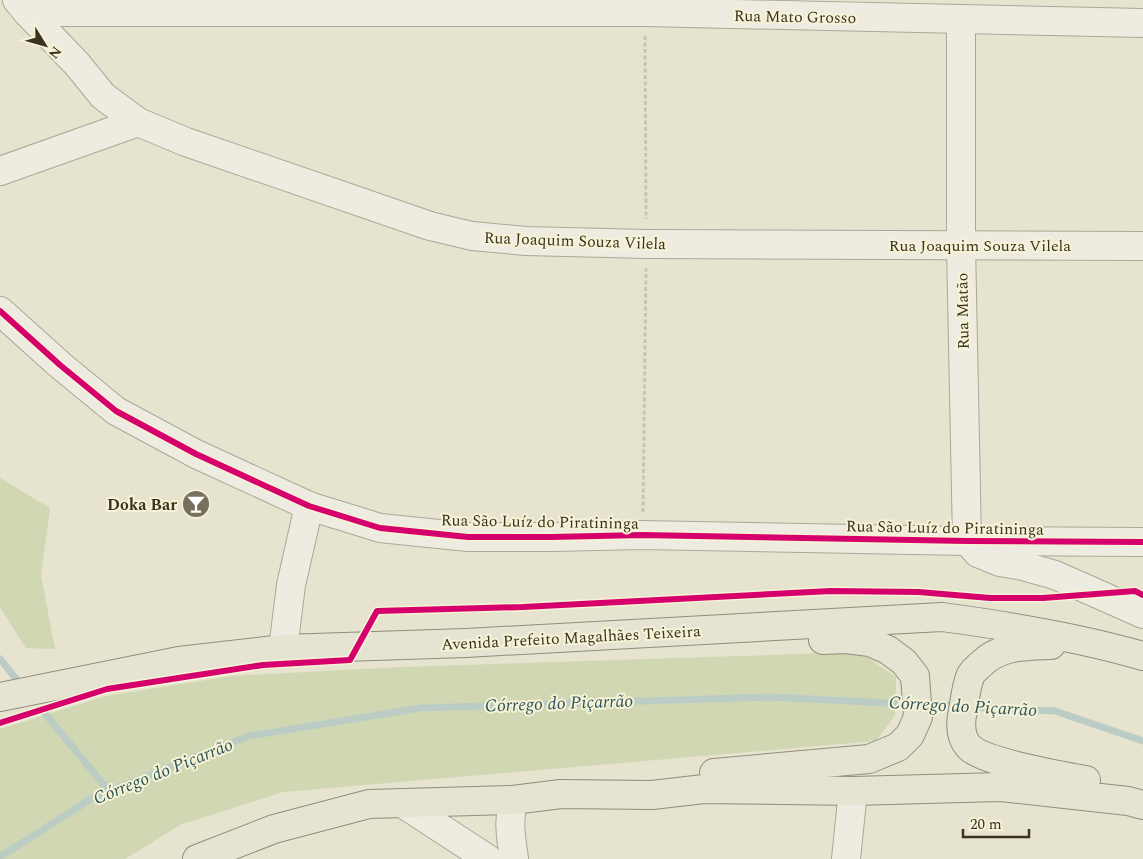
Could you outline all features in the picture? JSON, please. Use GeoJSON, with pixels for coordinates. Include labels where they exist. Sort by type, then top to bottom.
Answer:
{"type":"FeatureCollection","features":[{"type":"Feature","properties":{"kind":"main road","name":"Avenida Prefeito Magalhães Teixeira"},"geometry":{"type":"LineString","coordinates":[[0,698],[178,661],[283,649],[466,643],[690,632],[702,629],[942,618],[1000,625],[1090,642],[1143,656]]}},
{"type":"Feature","properties":{"kind":"main road"},"geometry":{"type":"LineString","coordinates":[[599,795],[639,779],[869,759],[898,747],[910,735],[918,717],[915,676],[904,662],[888,650],[870,642],[846,639],[798,642],[749,638],[702,629]]}},
{"type":"Feature","properties":{"kind":"main road"},"geometry":{"type":"LineString","coordinates":[[1090,642],[1014,647],[984,661],[970,675],[960,723],[963,737],[969,746],[980,754],[1050,774],[1090,781],[1106,787],[1135,803]]}},
{"type":"Feature","properties":{"kind":"main road"},"geometry":{"type":"LineString","coordinates":[[197,859],[274,830],[369,804],[513,800],[561,794],[652,795],[704,789],[853,791],[1000,787],[1135,803]]}},
{"type":"Feature","properties":{"kind":"street","name":"Rua Mato Grosso"},"geometry":{"type":"LineString","coordinates":[[22,6],[645,12],[1143,23]]}},
{"type":"Feature","properties":{"kind":"street","name":"Rua Joaquim Souza Vilela"},"geometry":{"type":"LineString","coordinates":[[22,6],[77,64],[103,96],[138,122],[186,142],[430,226],[472,236],[526,241],[647,244],[1143,246]]}},
{"type":"Feature","properties":{"kind":"street","name":"Rua Matão"},"geometry":{"type":"LineString","coordinates":[[961,20],[961,245],[967,541]]}},
{"type":"Feature","properties":{"kind":"street"},"geometry":{"type":"LineString","coordinates":[[0,171],[138,122]]}},
{"type":"Feature","properties":{"kind":"street","name":"Rua São Luíz do Piratininga"},"geometry":{"type":"LineString","coordinates":[[0,311],[60,365],[116,411],[196,454],[310,506],[380,528],[468,536],[642,535],[1143,542]]}},
{"type":"Feature","properties":{"kind":"street"},"geometry":{"type":"LineString","coordinates":[[283,649],[291,586],[310,506]]}},
{"type":"Feature","properties":{"kind":"street"},"geometry":{"type":"LineString","coordinates":[[967,541],[978,553],[1000,562],[1055,575],[1143,614]]}},
{"type":"Feature","properties":{"kind":"street"},"geometry":{"type":"LineString","coordinates":[[846,859],[853,791]]}},
{"type":"Feature","properties":{"kind":"street"},"geometry":{"type":"LineString","coordinates":[[513,800],[510,816],[510,834],[514,859]]}},
{"type":"Feature","properties":{"kind":"street"},"geometry":{"type":"LineString","coordinates":[[402,803],[488,859]]}},
{"type":"Feature","properties":{"kind":"street"},"geometry":{"type":"LineString","coordinates":[[228,859],[274,830]]}},
{"type":"Feature","properties":{"kind":"green space"},"geometry":{"type":"Polygon","coordinates":[[[0,478],[50,508],[41,575],[55,649],[26,648],[0,607],[0,478]]]}},
{"type":"Feature","properties":{"kind":"green space"},"geometry":{"type":"Polygon","coordinates":[[[859,652],[896,677],[895,715],[876,741],[283,792],[180,825],[125,859],[0,859],[0,729],[106,696],[231,676],[403,667],[859,652]]]}},
{"type":"Feature","properties":{"kind":"waterway"},"geometry":{"type":"LineString","coordinates":[[0,659],[18,681]]}},
{"type":"Feature","properties":{"kind":"waterway","name":"Córrego do Piçarrão"},"geometry":{"type":"LineString","coordinates":[[0,857],[94,797],[249,736],[420,708],[769,697],[911,704]]}},
{"type":"Feature","properties":{"kind":"waterway","name":"Córrego do Piçarrão"},"geometry":{"type":"LineString","coordinates":[[924,704],[958,706]]}},
{"type":"Feature","properties":{"kind":"waterway","name":"Córrego do Piçarrão"},"geometry":{"type":"LineString","coordinates":[[969,707],[1055,711],[1143,741]]}},
{"type":"Feature","properties":{"kind":"waterway"},"geometry":{"type":"LineString","coordinates":[[42,710],[109,791]]}},
{"type":"Feature","properties":{"kind":"cycle path"},"geometry":{"type":"LineString","coordinates":[[0,311],[60,365],[116,411],[196,454],[309,506],[380,528],[468,537],[642,535],[1143,542]]}},
{"type":"Feature","properties":{"kind":"cycle path"},"geometry":{"type":"LineString","coordinates":[[0,723],[107,689],[263,665],[350,660],[377,611],[523,607],[831,591],[919,592],[990,598],[1043,598],[1135,591],[1143,595]]}},
{"type":"Feature","properties":{"kind":"place","name":"Doka Bar"},"geometry":{"type":"Point","coordinates":[196,504]}}]}
